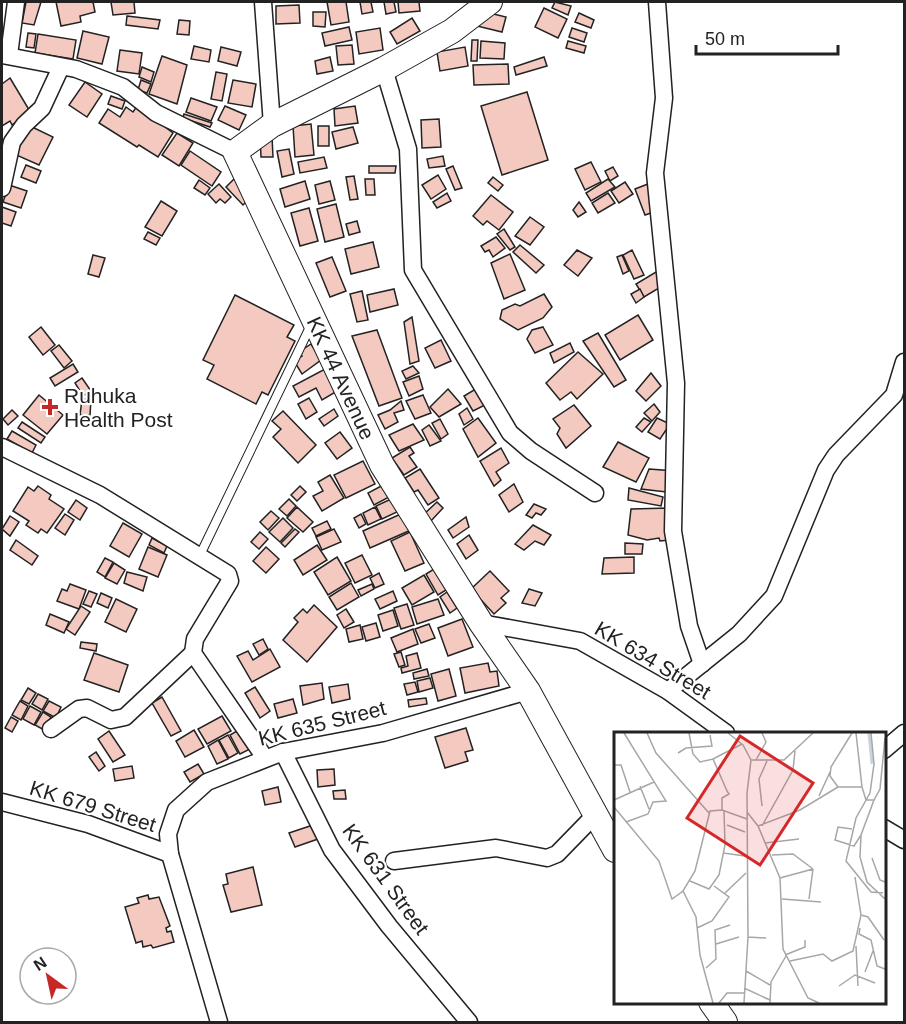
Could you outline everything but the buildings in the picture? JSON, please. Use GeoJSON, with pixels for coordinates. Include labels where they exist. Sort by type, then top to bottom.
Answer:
{"type":"FeatureCollection","features":[{"type":"Feature","properties":{"kind":"main road"},"geometry":{"type":"LineString","coordinates":[[235,152],[272,125],[384,69],[452,31],[490,2]]}},
{"type":"Feature","properties":{"kind":"main road","name":"KK 44 Avenue"},"geometry":{"type":"LineString","coordinates":[[235,152],[382,465],[481,623],[528,691],[594,816],[614,848]]}},
{"type":"Feature","properties":{"kind":"main road"},"geometry":{"type":"LineString","coordinates":[[712,1003],[725,1023]]}},
{"type":"Feature","properties":{"kind":"street"},"geometry":{"type":"LineString","coordinates":[[16,2],[5,55],[61,67],[123,87],[156,113],[235,152]]}},
{"type":"Feature","properties":{"kind":"street"},"geometry":{"type":"LineString","coordinates":[[264,2],[272,125]]}},
{"type":"Feature","properties":{"kind":"street"},"geometry":{"type":"LineString","coordinates":[[657,2],[664,98],[655,173],[676,383],[673,531],[689,626],[702,664]]}},
{"type":"Feature","properties":{"kind":"street"},"geometry":{"type":"LineString","coordinates":[[2,188],[12,142],[42,108],[61,67]]}},
{"type":"Feature","properties":{"kind":"street"},"geometry":{"type":"LineString","coordinates":[[384,69],[408,149],[413,270],[510,433],[531,451],[595,493]]}},
{"type":"Feature","properties":{"kind":"street"},"geometry":{"type":"LineString","coordinates":[[668,691],[739,634],[774,596],[826,470],[836,456],[894,395],[904,362]]}},
{"type":"Feature","properties":{"kind":"street"},"geometry":{"type":"LineString","coordinates":[[2,447],[100,495],[200,555],[228,574],[230,581],[195,639],[193,653],[125,717],[111,720],[87,708],[79,710],[51,729]]}},
{"type":"Feature","properties":{"kind":"street","name":"KK 634 Street"},"geometry":{"type":"LineString","coordinates":[[481,623],[580,640],[668,691],[725,732]]}},
{"type":"Feature","properties":{"kind":"street"},"geometry":{"type":"LineString","coordinates":[[193,653],[265,758]]}},
{"type":"Feature","properties":{"kind":"street","name":"KK 635 Street"},"geometry":{"type":"LineString","coordinates":[[219,1023],[170,854],[168,834],[176,810],[207,782],[265,758],[283,752],[383,733],[528,691]]}},
{"type":"Feature","properties":{"kind":"street"},"geometry":{"type":"LineString","coordinates":[[885,749],[904,733]]}},
{"type":"Feature","properties":{"kind":"street","name":"KK 631 Street"},"geometry":{"type":"LineString","coordinates":[[283,752],[332,850],[389,926],[469,1023]]}},
{"type":"Feature","properties":{"kind":"street","name":"KK 679 Street"},"geometry":{"type":"LineString","coordinates":[[2,802],[88,824],[170,854]]}},
{"type":"Feature","properties":{"kind":"street"},"geometry":{"type":"LineString","coordinates":[[394,861],[496,848],[547,858],[557,854],[594,816]]}},
{"type":"Feature","properties":{"kind":"street"},"geometry":{"type":"LineString","coordinates":[[885,829],[904,840]]}},
{"type":"Feature","properties":{"kind":"lane"},"geometry":{"type":"LineString","coordinates":[[200,555],[315,320]]}},
{"type":"Feature","properties":{"kind":"place","name":"Ruhuka Health Post"},"geometry":{"type":"Point","coordinates":[50,407]}}]}
